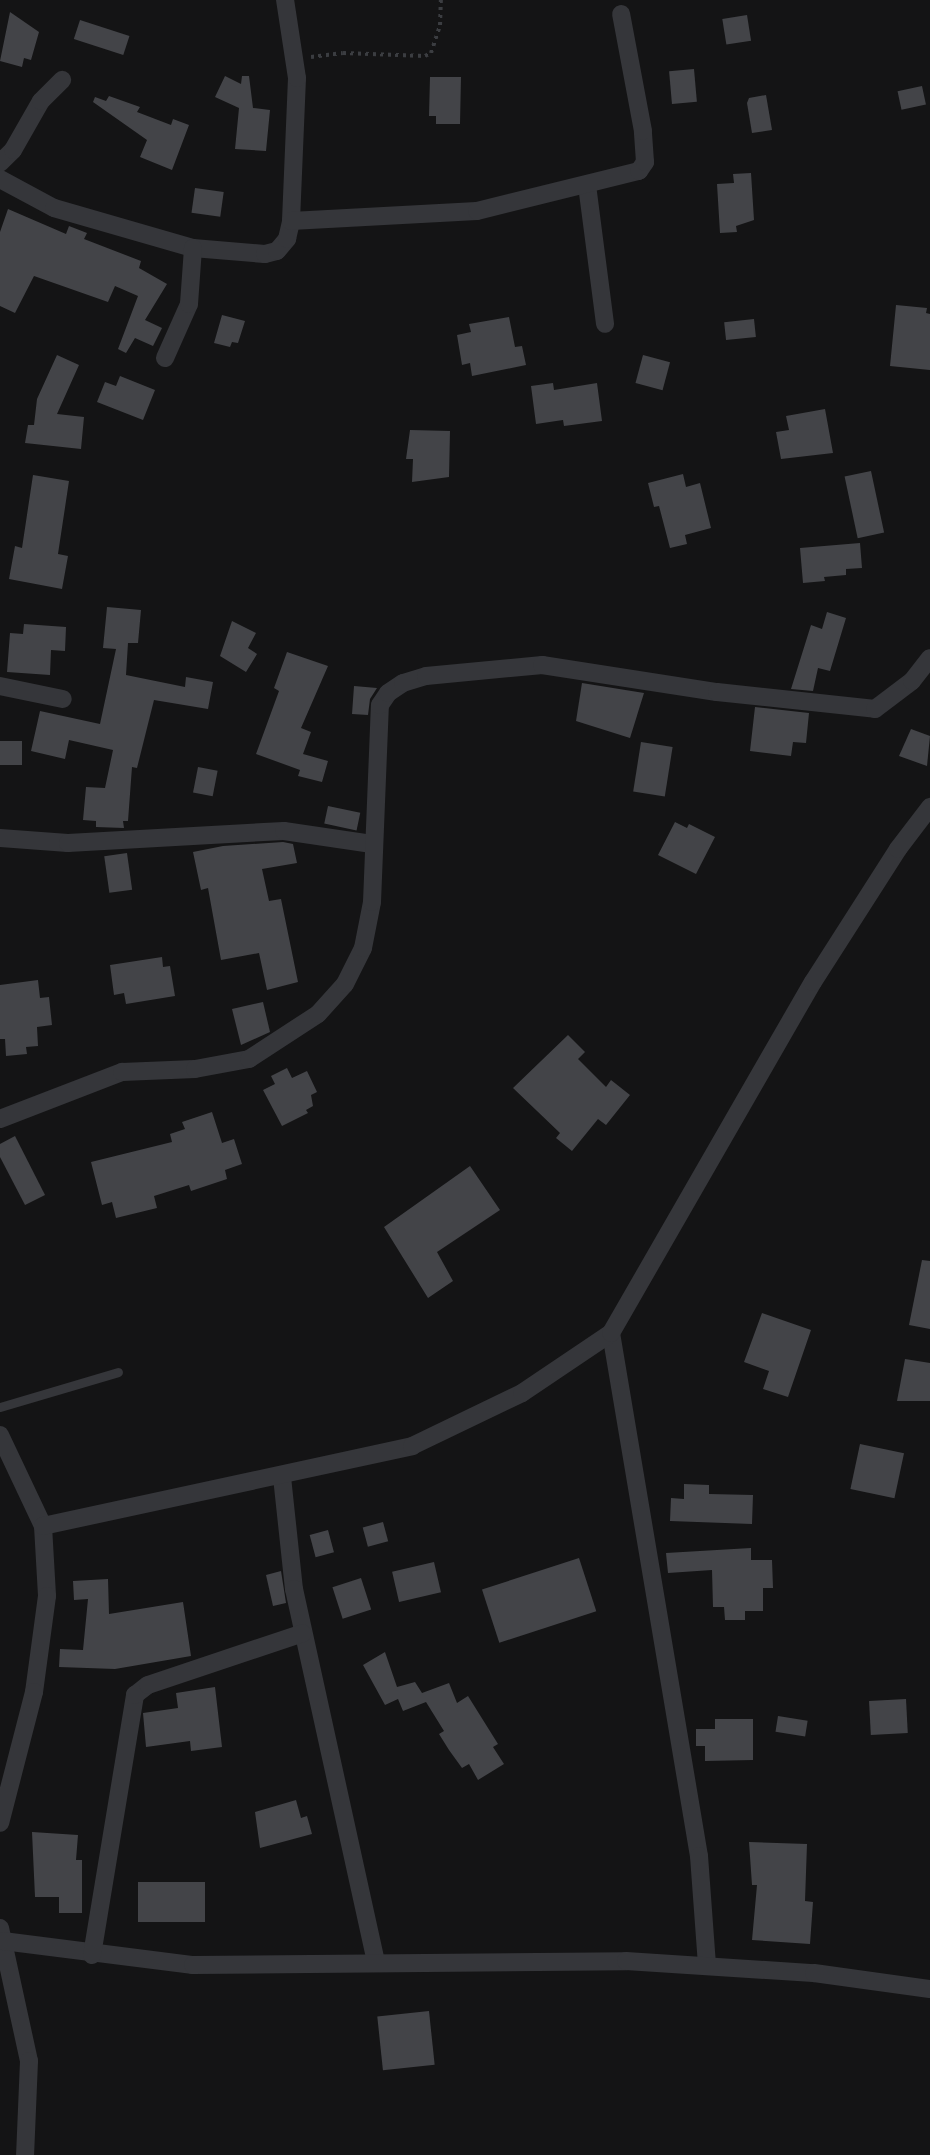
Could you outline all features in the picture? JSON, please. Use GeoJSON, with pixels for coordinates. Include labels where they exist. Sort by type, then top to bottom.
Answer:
{"type":"FeatureCollection","features":[{"type":"Feature","properties":{"kind":"street"},"geometry":{"type":"LineString","coordinates":[[0,179],[54,208],[193,248],[271,253],[283,246],[291,221],[295,59],[285,0]]}},
{"type":"Feature","properties":{"kind":"street"},"geometry":{"type":"LineString","coordinates":[[291,221],[477,210],[628,176],[645,162],[621,14]]}},
{"type":"Feature","properties":{"kind":"street"},"geometry":{"type":"LineString","coordinates":[[0,163],[13,150],[40,101],[62,80]]}},
{"type":"Feature","properties":{"kind":"street"},"geometry":{"type":"LineString","coordinates":[[587,185],[604,324]]}},
{"type":"Feature","properties":{"kind":"street"},"geometry":{"type":"LineString","coordinates":[[165,358],[188,308],[193,248]]}},
{"type":"Feature","properties":{"kind":"street"},"geometry":{"type":"LineString","coordinates":[[0,1119],[122,1072],[195,1069],[249,1059],[318,1014],[345,984],[363,948],[372,903],[372,844],[380,705],[388,693],[403,683],[426,676],[542,665],[717,692],[875,709],[912,681],[930,658]]}},
{"type":"Feature","properties":{"kind":"street"},"geometry":{"type":"LineString","coordinates":[[0,686],[63,699]]}},
{"type":"Feature","properties":{"kind":"street"},"geometry":{"type":"LineString","coordinates":[[43,1526],[195,1490],[282,1477],[412,1446],[522,1393],[611,1334],[813,982],[898,849],[930,807]]}},
{"type":"Feature","properties":{"kind":"street"},"geometry":{"type":"LineString","coordinates":[[0,838],[68,843],[284,831],[372,844]]}},
{"type":"Feature","properties":{"kind":"street"},"geometry":{"type":"LineString","coordinates":[[611,1334],[698,1845],[707,1966]]}},
{"type":"Feature","properties":{"kind":"street"},"geometry":{"type":"LineString","coordinates":[[0,1435],[43,1526],[47,1596],[34,1692],[0,1823]]}},
{"type":"Feature","properties":{"kind":"street"},"geometry":{"type":"LineString","coordinates":[[282,1477],[294,1590],[376,1964]]}},
{"type":"Feature","properties":{"kind":"street"},"geometry":{"type":"LineString","coordinates":[[92,1955],[135,1695],[148,1685],[168,1677],[303,1633]]}},
{"type":"Feature","properties":{"kind":"street"},"geometry":{"type":"LineString","coordinates":[[25,2155],[29,2061],[2,1934],[92,1955],[193,1965],[376,1964],[543,1959],[814,1973],[930,1989]]}},
{"type":"Feature","properties":{"kind":"lane"},"geometry":{"type":"LineString","coordinates":[[0,1407],[118,1372]]}},
{"type":"Feature","properties":{"kind":"path"},"geometry":{"type":"LineString","coordinates":[[295,59],[343,53],[425,56],[431,53],[440,25],[441,0]]}},
{"type":"Feature","properties":{"kind":"building"},"geometry":{"type":"Polygon","coordinates":[[[10,12],[39,32],[31,60],[24,58],[22,67],[0,61],[10,12]]]}},
{"type":"Feature","properties":{"kind":"building"},"geometry":{"type":"Polygon","coordinates":[[[747,15],[751,41],[726,45],[722,19],[747,15]]]}},
{"type":"Feature","properties":{"kind":"building"},"geometry":{"type":"Polygon","coordinates":[[[80,20],[129,36],[123,55],[74,39],[80,20]]]}},
{"type":"Feature","properties":{"kind":"building"},"geometry":{"type":"Polygon","coordinates":[[[694,69],[697,102],[672,104],[669,71],[694,69]]]}},
{"type":"Feature","properties":{"kind":"building"},"geometry":{"type":"Polygon","coordinates":[[[225,76],[241,84],[242,76],[249,76],[253,108],[270,110],[266,151],[235,149],[239,108],[215,97],[225,76]]]}},
{"type":"Feature","properties":{"kind":"building"},"geometry":{"type":"Polygon","coordinates":[[[430,77],[461,77],[460,124],[436,124],[436,116],[429,116],[430,77]]]}},
{"type":"Feature","properties":{"kind":"building"},"geometry":{"type":"Polygon","coordinates":[[[922,86],[926,105],[901,110],[898,91],[922,86]]]}},
{"type":"Feature","properties":{"kind":"building"},"geometry":{"type":"Polygon","coordinates":[[[766,95],[772,130],[752,133],[747,103],[749,98],[766,95]]]}},
{"type":"Feature","properties":{"kind":"building"},"geometry":{"type":"Polygon","coordinates":[[[109,96],[140,107],[137,112],[171,125],[173,119],[189,125],[172,170],[140,157],[147,140],[93,102],[95,97],[106,101],[109,96]]]}},
{"type":"Feature","properties":{"kind":"building"},"geometry":{"type":"Polygon","coordinates":[[[751,173],[754,220],[736,226],[737,232],[720,233],[717,184],[734,183],[733,174],[751,173]]]}},
{"type":"Feature","properties":{"kind":"building"},"geometry":{"type":"Polygon","coordinates":[[[195,188],[224,192],[220,217],[192,213],[195,188]]]}},
{"type":"Feature","properties":{"kind":"building"},"geometry":{"type":"Polygon","coordinates":[[[8,209],[66,234],[69,226],[87,233],[84,239],[141,261],[139,268],[167,284],[145,320],[162,328],[153,346],[135,338],[126,353],[118,349],[138,296],[115,286],[108,302],[34,276],[15,313],[0,306],[0,232],[8,209]]]}},
{"type":"Feature","properties":{"kind":"building"},"geometry":{"type":"Polygon","coordinates":[[[896,305],[927,308],[926,313],[930,314],[930,370],[890,366],[896,305]]]}},
{"type":"Feature","properties":{"kind":"building"},"geometry":{"type":"Polygon","coordinates":[[[222,315],[245,321],[238,343],[232,342],[230,347],[214,343],[222,315]]]}},
{"type":"Feature","properties":{"kind":"building"},"geometry":{"type":"Polygon","coordinates":[[[509,317],[515,347],[522,346],[526,365],[472,376],[470,363],[462,365],[457,335],[471,332],[469,324],[509,317]]]}},
{"type":"Feature","properties":{"kind":"building"},"geometry":{"type":"Polygon","coordinates":[[[754,319],[756,337],[726,340],[724,322],[754,319]]]}},
{"type":"Feature","properties":{"kind":"building"},"geometry":{"type":"Polygon","coordinates":[[[57,355],[79,365],[57,414],[84,417],[81,449],[25,443],[28,425],[34,425],[37,399],[57,355]]]}},
{"type":"Feature","properties":{"kind":"building"},"geometry":{"type":"Polygon","coordinates":[[[643,355],[670,362],[663,390],[635,383],[643,355]]]}},
{"type":"Feature","properties":{"kind":"building"},"geometry":{"type":"Polygon","coordinates":[[[120,376],[155,390],[143,420],[97,402],[105,382],[116,386],[120,376]]]}},
{"type":"Feature","properties":{"kind":"building"},"geometry":{"type":"Polygon","coordinates":[[[553,383],[554,390],[597,383],[602,421],[564,426],[563,420],[536,424],[531,386],[553,383]]]}},
{"type":"Feature","properties":{"kind":"building"},"geometry":{"type":"Polygon","coordinates":[[[825,409],[833,453],[781,459],[776,432],[789,430],[786,416],[825,409]]]}},
{"type":"Feature","properties":{"kind":"building"},"geometry":{"type":"Polygon","coordinates":[[[410,430],[450,431],[449,477],[412,482],[413,459],[406,459],[410,430]]]}},
{"type":"Feature","properties":{"kind":"building"},"geometry":{"type":"Polygon","coordinates":[[[871,471],[884,533],[858,538],[845,477],[871,471]]]}},
{"type":"Feature","properties":{"kind":"building"},"geometry":{"type":"Polygon","coordinates":[[[683,474],[686,487],[700,483],[711,528],[685,535],[687,544],[670,548],[659,506],[654,507],[648,483],[683,474]]]}},
{"type":"Feature","properties":{"kind":"building"},"geometry":{"type":"Polygon","coordinates":[[[33,475],[69,481],[58,554],[68,556],[62,589],[9,579],[15,546],[22,548],[33,475]]]}},
{"type":"Feature","properties":{"kind":"building"},"geometry":{"type":"Polygon","coordinates":[[[860,543],[862,568],[846,569],[846,575],[824,577],[825,581],[803,583],[800,548],[860,543]]]}},
{"type":"Feature","properties":{"kind":"building"},"geometry":{"type":"Polygon","coordinates":[[[107,607],[141,610],[138,643],[128,643],[126,675],[185,687],[186,677],[213,682],[208,709],[154,700],[137,768],[132,767],[128,821],[123,821],[124,828],[96,827],[96,821],[83,820],[86,787],[105,788],[113,750],[69,740],[65,759],[31,751],[40,711],[100,724],[116,649],[103,648],[107,607]]]}},
{"type":"Feature","properties":{"kind":"building"},"geometry":{"type":"Polygon","coordinates":[[[827,612],[846,618],[830,671],[818,668],[813,691],[791,689],[811,625],[822,629],[827,612]]]}},
{"type":"Feature","properties":{"kind":"building"},"geometry":{"type":"Polygon","coordinates":[[[232,621],[256,633],[248,648],[257,654],[246,672],[220,656],[232,621]]]}},
{"type":"Feature","properties":{"kind":"building"},"geometry":{"type":"Polygon","coordinates":[[[24,624],[66,627],[65,651],[51,650],[50,675],[7,672],[10,633],[23,634],[24,624]]]}},
{"type":"Feature","properties":{"kind":"building"},"geometry":{"type":"Polygon","coordinates":[[[287,652],[328,666],[301,728],[311,732],[303,754],[328,761],[322,782],[298,776],[300,770],[256,754],[279,691],[274,688],[287,652]]]}},
{"type":"Feature","properties":{"kind":"building"},"geometry":{"type":"Polygon","coordinates":[[[582,683],[644,693],[630,738],[576,721],[582,683]]]}},
{"type":"Feature","properties":{"kind":"building"},"geometry":{"type":"Polygon","coordinates":[[[354,686],[377,688],[370,699],[368,715],[352,714],[354,686]]]}},
{"type":"Feature","properties":{"kind":"building"},"geometry":{"type":"Polygon","coordinates":[[[755,707],[809,713],[806,743],[793,742],[791,756],[750,751],[755,707]]]}},
{"type":"Feature","properties":{"kind":"building"},"geometry":{"type":"Polygon","coordinates":[[[911,729],[930,736],[927,766],[899,756],[911,729]]]}},
{"type":"Feature","properties":{"kind":"building"},"geometry":{"type":"Polygon","coordinates":[[[0,741],[22,741],[22,765],[0,765],[0,741]]]}},
{"type":"Feature","properties":{"kind":"building"},"geometry":{"type":"Polygon","coordinates":[[[641,742],[673,747],[665,796],[633,791],[641,742]]]}},
{"type":"Feature","properties":{"kind":"building"},"geometry":{"type":"Polygon","coordinates":[[[198,767],[218,771],[213,796],[193,793],[198,767]]]}},
{"type":"Feature","properties":{"kind":"building"},"geometry":{"type":"Polygon","coordinates":[[[328,806],[360,813],[357,830],[324,824],[328,806]]]}},
{"type":"Feature","properties":{"kind":"building"},"geometry":{"type":"Polygon","coordinates":[[[675,822],[687,828],[689,824],[715,837],[696,874],[658,855],[675,822]]]}},
{"type":"Feature","properties":{"kind":"building"},"geometry":{"type":"Polygon","coordinates":[[[283,842],[293,844],[297,863],[262,869],[269,901],[281,899],[298,982],[267,990],[259,953],[221,960],[208,888],[201,890],[193,852],[223,846],[283,842]]]}},
{"type":"Feature","properties":{"kind":"building"},"geometry":{"type":"Polygon","coordinates":[[[127,853],[132,890],[109,893],[104,856],[127,853]]]}},
{"type":"Feature","properties":{"kind":"building"},"geometry":{"type":"Polygon","coordinates":[[[162,957],[163,967],[170,966],[175,996],[126,1004],[124,993],[114,995],[110,965],[162,957]]]}},
{"type":"Feature","properties":{"kind":"building"},"geometry":{"type":"Polygon","coordinates":[[[38,980],[40,998],[49,997],[52,1025],[37,1027],[38,1046],[26,1047],[27,1054],[6,1056],[5,1039],[0,1039],[0,985],[38,980]]]}},
{"type":"Feature","properties":{"kind":"building"},"geometry":{"type":"Polygon","coordinates":[[[263,1002],[270,1032],[241,1045],[232,1009],[263,1002]]]}},
{"type":"Feature","properties":{"kind":"building"},"geometry":{"type":"Polygon","coordinates":[[[568,1035],[585,1052],[578,1059],[606,1087],[611,1080],[630,1095],[606,1125],[598,1119],[572,1151],[556,1138],[560,1133],[513,1088],[568,1035]]]}},
{"type":"Feature","properties":{"kind":"building"},"geometry":{"type":"Polygon","coordinates":[[[287,1068],[292,1078],[307,1071],[317,1092],[311,1095],[313,1106],[306,1110],[308,1113],[282,1126],[263,1090],[275,1084],[271,1076],[287,1068]]]}},
{"type":"Feature","properties":{"kind":"building"},"geometry":{"type":"Polygon","coordinates":[[[212,1112],[222,1143],[234,1139],[242,1164],[225,1170],[227,1179],[191,1191],[189,1185],[154,1196],[157,1208],[116,1218],[112,1202],[102,1205],[91,1162],[172,1142],[170,1134],[185,1129],[182,1122],[212,1112]]]}},
{"type":"Feature","properties":{"kind":"building"},"geometry":{"type":"Polygon","coordinates":[[[15,1136],[45,1195],[25,1205],[0,1157],[0,1144],[15,1136]]]}},
{"type":"Feature","properties":{"kind":"building"},"geometry":{"type":"Polygon","coordinates":[[[470,1166],[500,1210],[437,1252],[453,1281],[428,1298],[384,1227],[470,1166]]]}},
{"type":"Feature","properties":{"kind":"building"},"geometry":{"type":"Polygon","coordinates":[[[922,1260],[930,1261],[930,1329],[909,1325],[922,1260]]]}},
{"type":"Feature","properties":{"kind":"building"},"geometry":{"type":"Polygon","coordinates":[[[762,1313],[811,1330],[788,1397],[763,1389],[769,1371],[744,1362],[762,1313]]]}},
{"type":"Feature","properties":{"kind":"building"},"geometry":{"type":"Polygon","coordinates":[[[905,1359],[930,1363],[930,1401],[897,1401],[905,1359]]]}},
{"type":"Feature","properties":{"kind":"building"},"geometry":{"type":"Polygon","coordinates":[[[860,1444],[904,1453],[894,1498],[850,1489],[860,1444]]]}},
{"type":"Feature","properties":{"kind":"building"},"geometry":{"type":"Polygon","coordinates":[[[684,1484],[709,1485],[709,1494],[753,1495],[752,1524],[670,1521],[671,1498],[684,1499],[684,1484]]]}},
{"type":"Feature","properties":{"kind":"building"},"geometry":{"type":"Polygon","coordinates":[[[383,1522],[388,1541],[368,1547],[363,1527],[383,1522]]]}},
{"type":"Feature","properties":{"kind":"building"},"geometry":{"type":"Polygon","coordinates":[[[328,1530],[334,1552],[316,1557],[310,1535],[328,1530]]]}},
{"type":"Feature","properties":{"kind":"building"},"geometry":{"type":"Polygon","coordinates":[[[751,1548],[751,1560],[772,1560],[773,1588],[763,1588],[763,1611],[745,1611],[745,1620],[725,1620],[724,1607],[713,1607],[712,1570],[668,1573],[666,1553],[751,1548]]]}},
{"type":"Feature","properties":{"kind":"building"},"geometry":{"type":"Polygon","coordinates":[[[579,1558],[596,1611],[499,1643],[482,1590],[579,1558]]]}},
{"type":"Feature","properties":{"kind":"building"},"geometry":{"type":"Polygon","coordinates":[[[434,1562],[441,1592],[399,1602],[392,1572],[434,1562]]]}},
{"type":"Feature","properties":{"kind":"building"},"geometry":{"type":"Polygon","coordinates":[[[281,1571],[286,1603],[273,1606],[266,1575],[281,1571]]]}},
{"type":"Feature","properties":{"kind":"building"},"geometry":{"type":"Polygon","coordinates":[[[361,1578],[371,1609],[343,1619],[332,1587],[361,1578]]]}},
{"type":"Feature","properties":{"kind":"building"},"geometry":{"type":"Polygon","coordinates":[[[108,1579],[109,1614],[183,1602],[191,1656],[115,1669],[59,1667],[60,1649],[83,1650],[88,1599],[74,1600],[73,1581],[108,1579]]]}},
{"type":"Feature","properties":{"kind":"building"},"geometry":{"type":"Polygon","coordinates":[[[385,1652],[397,1687],[415,1682],[422,1693],[449,1683],[457,1703],[468,1696],[498,1744],[493,1747],[504,1764],[478,1780],[469,1764],[462,1768],[449,1750],[439,1734],[444,1731],[426,1702],[403,1711],[398,1699],[385,1705],[363,1665],[385,1652]]]}},
{"type":"Feature","properties":{"kind":"building"},"geometry":{"type":"Polygon","coordinates":[[[215,1687],[222,1747],[191,1751],[190,1741],[146,1747],[143,1713],[178,1708],[176,1693],[215,1687]]]}},
{"type":"Feature","properties":{"kind":"building"},"geometry":{"type":"Polygon","coordinates":[[[906,1699],[908,1733],[871,1735],[869,1701],[906,1699]]]}},
{"type":"Feature","properties":{"kind":"building"},"geometry":{"type":"Polygon","coordinates":[[[778,1716],[808,1721],[805,1736],[775,1732],[778,1716]]]}},
{"type":"Feature","properties":{"kind":"building"},"geometry":{"type":"Polygon","coordinates":[[[715,1719],[753,1719],[753,1760],[705,1761],[705,1746],[696,1746],[696,1729],[715,1729],[715,1719]]]}},
{"type":"Feature","properties":{"kind":"building"},"geometry":{"type":"Polygon","coordinates":[[[296,1800],[301,1818],[307,1816],[312,1834],[260,1848],[255,1812],[296,1800]]]}},
{"type":"Feature","properties":{"kind":"building"},"geometry":{"type":"Polygon","coordinates":[[[32,1832],[78,1835],[76,1860],[82,1860],[82,1913],[59,1913],[59,1897],[35,1897],[32,1832]]]}},
{"type":"Feature","properties":{"kind":"building"},"geometry":{"type":"Polygon","coordinates":[[[749,1842],[807,1844],[805,1901],[813,1902],[810,1944],[752,1940],[757,1885],[752,1885],[749,1842]]]}},
{"type":"Feature","properties":{"kind":"building"},"geometry":{"type":"Polygon","coordinates":[[[138,1882],[205,1882],[205,1922],[138,1922],[138,1882]]]}},
{"type":"Feature","properties":{"kind":"building"},"geometry":{"type":"Polygon","coordinates":[[[429,2011],[435,2065],[383,2070],[377,2016],[429,2011]]]}}]}
